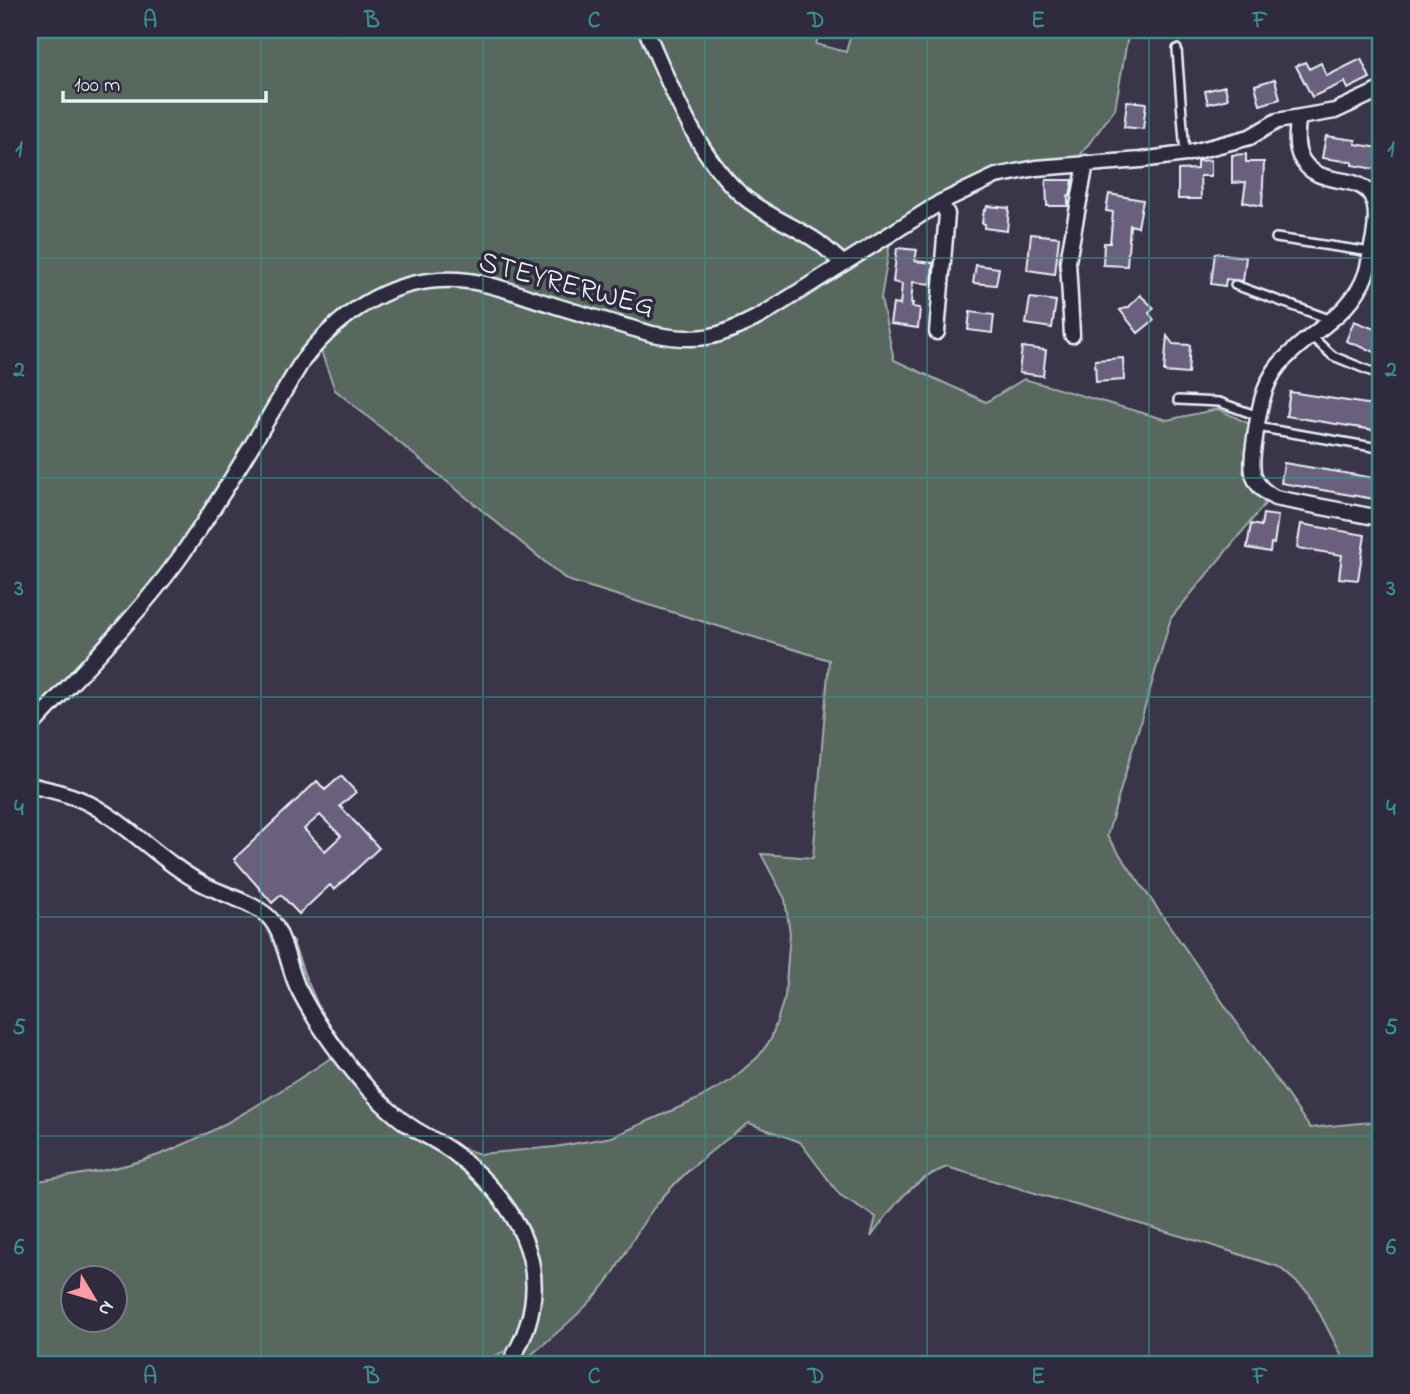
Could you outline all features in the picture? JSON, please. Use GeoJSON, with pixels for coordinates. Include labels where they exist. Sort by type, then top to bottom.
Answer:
{"type":"FeatureCollection","features":[{"type":"Feature","properties":{"kind":"street"},"geometry":{"type":"LineString","coordinates":[[646,30],[672,91],[720,173],[744,197],[774,218],[817,242],[842,263]]}},
{"type":"Feature","properties":{"kind":"street","name":"STEYRERWEG"},"geometry":{"type":"LineString","coordinates":[[30,728],[144,602],[177,561],[303,360],[332,326],[365,303],[422,282],[471,281],[652,334],[700,339],[737,328],[762,315],[942,202],[976,184],[1014,170],[1185,154],[1250,137],[1277,121],[1335,111],[1380,90]]}},
{"type":"Feature","properties":{"kind":"street"},"geometry":{"type":"LineString","coordinates":[[1298,119],[1297,144],[1300,157],[1308,167],[1319,174],[1357,184],[1367,190],[1378,206],[1366,273],[1357,293],[1332,320],[1278,366],[1263,395],[1252,467],[1262,491],[1275,498],[1380,518]]}},
{"type":"Feature","properties":{"kind":"street"},"geometry":{"type":"LineString","coordinates":[[1072,335],[1068,261],[1086,163]]}},
{"type":"Feature","properties":{"kind":"street"},"geometry":{"type":"LineString","coordinates":[[937,332],[947,214],[942,202]]}},
{"type":"Feature","properties":{"kind":"street"},"geometry":{"type":"LineString","coordinates":[[30,785],[86,802],[201,884],[268,916],[279,933],[286,958],[309,1009],[346,1063],[402,1121],[451,1150],[466,1163],[502,1199],[514,1216],[529,1252],[533,1290],[527,1333],[509,1364]]}},
{"type":"Feature","properties":{"kind":"lane"},"geometry":{"type":"LineString","coordinates":[[1177,49],[1185,154]]}},
{"type":"Feature","properties":{"kind":"lane"},"geometry":{"type":"LineString","coordinates":[[1276,238],[1371,252]]}},
{"type":"Feature","properties":{"kind":"lane"},"geometry":{"type":"LineString","coordinates":[[1235,285],[1332,320]]}},
{"type":"Feature","properties":{"kind":"lane"},"geometry":{"type":"LineString","coordinates":[[1312,337],[1334,356],[1380,375]]}},
{"type":"Feature","properties":{"kind":"lane"},"geometry":{"type":"LineString","coordinates":[[1178,400],[1219,402],[1258,422],[1373,447]]}},
{"type":"Feature","properties":{"kind":"green space"},"geometry":{"type":"Polygon","coordinates":[[[30,30],[315,30],[336,35],[358,30],[819,30],[816,44],[846,52],[852,30],[1129,30],[1115,109],[1069,170],[1017,177],[958,199],[890,242],[881,299],[894,360],[986,402],[1024,379],[1167,420],[1218,409],[1254,426],[1243,472],[1265,504],[1171,618],[1107,836],[1310,1128],[1380,1121],[1380,1364],[1346,1364],[1309,1293],[1279,1267],[947,1167],[913,1187],[871,1237],[876,1217],[840,1195],[800,1142],[749,1123],[710,1152],[674,1185],[647,1217],[601,1290],[521,1364],[505,1364],[511,1354],[507,1350],[479,1364],[30,1364],[30,1182],[120,1167],[155,1157],[234,1119],[334,1056],[281,953],[293,942],[321,1012],[367,1078],[400,1114],[449,1144],[480,1154],[555,1147],[612,1137],[696,1100],[730,1081],[758,1057],[771,1039],[785,996],[790,933],[785,899],[761,854],[813,858],[829,660],[567,580],[335,390],[318,343],[241,462],[97,665],[30,740],[30,30]]]}},
{"type":"Feature","properties":{"kind":"building"},"geometry":{"type":"Polygon","coordinates":[[[1361,59],[1370,78],[1348,89],[1345,82],[1312,97],[1296,66],[1305,62],[1309,69],[1321,63],[1327,76],[1361,59]]]}},
{"type":"Feature","properties":{"kind":"building"},"geometry":{"type":"Polygon","coordinates":[[[1275,79],[1280,99],[1260,105],[1255,85],[1275,79]]]}},
{"type":"Feature","properties":{"kind":"building"},"geometry":{"type":"Polygon","coordinates":[[[1225,86],[1228,99],[1208,104],[1205,91],[1225,86]]]}},
{"type":"Feature","properties":{"kind":"building"},"geometry":{"type":"Polygon","coordinates":[[[1127,101],[1146,103],[1143,129],[1124,127],[1127,101]]]}},
{"type":"Feature","properties":{"kind":"building"},"geometry":{"type":"Polygon","coordinates":[[[1326,136],[1356,140],[1355,144],[1380,148],[1380,170],[1352,165],[1352,162],[1322,158],[1326,136]]]}},
{"type":"Feature","properties":{"kind":"building"},"geometry":{"type":"Polygon","coordinates":[[[1246,154],[1246,162],[1264,162],[1262,206],[1243,202],[1246,182],[1232,183],[1232,155],[1246,154]]]}},
{"type":"Feature","properties":{"kind":"building"},"geometry":{"type":"Polygon","coordinates":[[[1211,160],[1211,176],[1200,176],[1201,199],[1178,199],[1178,170],[1197,169],[1197,161],[1211,160]]]}},
{"type":"Feature","properties":{"kind":"building"},"geometry":{"type":"Polygon","coordinates":[[[1046,180],[1073,180],[1068,206],[1047,206],[1046,180]]]}},
{"type":"Feature","properties":{"kind":"building"},"geometry":{"type":"Polygon","coordinates":[[[1109,194],[1143,200],[1138,227],[1130,225],[1127,266],[1103,265],[1104,243],[1110,243],[1113,212],[1106,211],[1109,194]]]}},
{"type":"Feature","properties":{"kind":"building"},"geometry":{"type":"Polygon","coordinates":[[[987,206],[1009,208],[1007,231],[984,228],[985,224],[982,223],[987,206]]]}},
{"type":"Feature","properties":{"kind":"building"},"geometry":{"type":"Polygon","coordinates":[[[1031,234],[1059,237],[1055,274],[1027,270],[1031,234]]]}},
{"type":"Feature","properties":{"kind":"building"},"geometry":{"type":"Polygon","coordinates":[[[897,248],[917,250],[915,261],[933,263],[931,284],[913,282],[911,303],[912,307],[920,308],[918,328],[890,324],[893,304],[900,305],[902,284],[893,282],[897,248]]]}},
{"type":"Feature","properties":{"kind":"building"},"geometry":{"type":"Polygon","coordinates":[[[1215,253],[1246,257],[1243,281],[1226,279],[1225,286],[1211,284],[1215,253]]]}},
{"type":"Feature","properties":{"kind":"building"},"geometry":{"type":"Polygon","coordinates":[[[976,265],[999,268],[996,285],[973,283],[976,265]]]}},
{"type":"Feature","properties":{"kind":"building"},"geometry":{"type":"Polygon","coordinates":[[[1140,295],[1154,308],[1149,313],[1154,320],[1138,333],[1120,310],[1129,307],[1140,295]]]}},
{"type":"Feature","properties":{"kind":"building"},"geometry":{"type":"Polygon","coordinates":[[[1030,298],[1056,301],[1052,328],[1026,324],[1030,298]]]}},
{"type":"Feature","properties":{"kind":"building"},"geometry":{"type":"Polygon","coordinates":[[[970,312],[994,315],[992,333],[968,330],[970,312]]]}},
{"type":"Feature","properties":{"kind":"building"},"geometry":{"type":"Polygon","coordinates":[[[1354,321],[1380,331],[1380,354],[1346,341],[1354,321]]]}},
{"type":"Feature","properties":{"kind":"building"},"geometry":{"type":"Polygon","coordinates":[[[1167,336],[1173,344],[1190,345],[1188,374],[1164,372],[1167,336]]]}},
{"type":"Feature","properties":{"kind":"building"},"geometry":{"type":"Polygon","coordinates":[[[1022,347],[1046,350],[1043,376],[1019,373],[1022,347]]]}},
{"type":"Feature","properties":{"kind":"building"},"geometry":{"type":"Polygon","coordinates":[[[1123,358],[1124,380],[1096,382],[1095,360],[1123,358]]]}},
{"type":"Feature","properties":{"kind":"building"},"geometry":{"type":"Polygon","coordinates":[[[1290,392],[1380,406],[1380,431],[1286,416],[1290,392]]]}},
{"type":"Feature","properties":{"kind":"building"},"geometry":{"type":"Polygon","coordinates":[[[1284,463],[1380,479],[1380,500],[1281,483],[1284,463]]]}},
{"type":"Feature","properties":{"kind":"building"},"geometry":{"type":"Polygon","coordinates":[[[1263,514],[1278,516],[1274,544],[1271,543],[1270,552],[1247,548],[1251,524],[1261,526],[1263,514]]]}},
{"type":"Feature","properties":{"kind":"building"},"geometry":{"type":"Polygon","coordinates":[[[1301,524],[1365,535],[1358,580],[1339,578],[1342,555],[1297,548],[1301,524]]]}},
{"type":"Feature","properties":{"kind":"building"},"geometry":{"type":"Polygon","coordinates":[[[341,776],[356,792],[340,806],[379,848],[334,890],[330,885],[299,914],[281,895],[272,903],[234,859],[317,781],[325,790],[341,776]],[[320,815],[304,829],[325,851],[341,836],[320,815]]]}}]}
